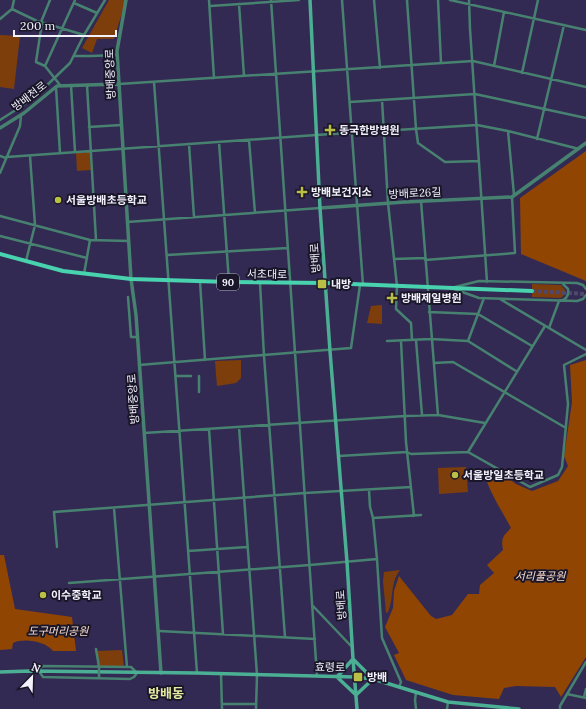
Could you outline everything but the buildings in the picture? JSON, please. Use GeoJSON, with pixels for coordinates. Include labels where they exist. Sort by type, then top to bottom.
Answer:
{"type":"FeatureCollection","features":[{"type":"Feature","properties":{"kind":"main road","name":"방배로"},"geometry":{"type":"LineString","coordinates":[[310,0],[320,208],[357,709]]}},
{"type":"Feature","properties":{"kind":"main road","name":"서초대로"},"geometry":{"type":"LineString","coordinates":[[0,254],[55,269],[131,279],[326,283],[532,291]]}},
{"type":"Feature","properties":{"kind":"main road"},"geometry":{"type":"LineString","coordinates":[[353,659],[373,679],[356,695],[337,676],[353,659]]}},
{"type":"Feature","properties":{"kind":"main road","name":"효령로"},"geometry":{"type":"LineString","coordinates":[[0,672],[197,673],[355,677],[373,679],[448,702],[519,709]]}},
{"type":"Feature","properties":{"kind":"street"},"geometry":{"type":"LineString","coordinates":[[0,19],[12,9],[14,0]]}},
{"type":"Feature","properties":{"kind":"street"},"geometry":{"type":"LineString","coordinates":[[50,0],[41,22],[36,62],[45,66],[55,78],[58,86],[60,153]]}},
{"type":"Feature","properties":{"kind":"street"},"geometry":{"type":"LineString","coordinates":[[71,0],[97,13]]}},
{"type":"Feature","properties":{"kind":"street"},"geometry":{"type":"LineString","coordinates":[[0,120],[22,106],[70,63],[84,35],[105,0]]}},
{"type":"Feature","properties":{"kind":"street","name":"방배중앙로"},"geometry":{"type":"LineString","coordinates":[[126,0],[118,40],[118,84],[131,279],[150,505],[161,673]]}},
{"type":"Feature","properties":{"kind":"street"},"geometry":{"type":"LineString","coordinates":[[209,0],[214,78]]}},
{"type":"Feature","properties":{"kind":"street"},"geometry":{"type":"LineString","coordinates":[[227,0],[227,5]]}},
{"type":"Feature","properties":{"kind":"street"},"geometry":{"type":"LineString","coordinates":[[210,6],[299,0]]}},
{"type":"Feature","properties":{"kind":"street"},"geometry":{"type":"LineString","coordinates":[[139,365],[295,354],[351,348],[362,285],[358,205],[342,0]]}},
{"type":"Feature","properties":{"kind":"street"},"geometry":{"type":"LineString","coordinates":[[374,0],[380,68]]}},
{"type":"Feature","properties":{"kind":"street"},"geometry":{"type":"LineString","coordinates":[[407,0],[418,144],[445,162],[479,161]]}},
{"type":"Feature","properties":{"kind":"street"},"geometry":{"type":"LineString","coordinates":[[438,0],[441,63]]}},
{"type":"Feature","properties":{"kind":"street"},"geometry":{"type":"LineString","coordinates":[[450,0],[586,30]]}},
{"type":"Feature","properties":{"kind":"street"},"geometry":{"type":"LineString","coordinates":[[469,0],[468,4],[487,282]]}},
{"type":"Feature","properties":{"kind":"street"},"geometry":{"type":"LineString","coordinates":[[522,72],[538,0]]}},
{"type":"Feature","properties":{"kind":"street"},"geometry":{"type":"LineString","coordinates":[[271,1],[317,676]]}},
{"type":"Feature","properties":{"kind":"street"},"geometry":{"type":"LineString","coordinates":[[45,66],[74,2]]}},
{"type":"Feature","properties":{"kind":"street"},"geometry":{"type":"LineString","coordinates":[[239,4],[244,76]]}},
{"type":"Feature","properties":{"kind":"street"},"geometry":{"type":"LineString","coordinates":[[12,9],[41,22],[84,35]]}},
{"type":"Feature","properties":{"kind":"street"},"geometry":{"type":"LineString","coordinates":[[494,66],[504,12]]}},
{"type":"Feature","properties":{"kind":"street"},"geometry":{"type":"LineString","coordinates":[[537,139],[564,25]]}},
{"type":"Feature","properties":{"kind":"street"},"geometry":{"type":"LineString","coordinates":[[74,56],[117,55]]}},
{"type":"Feature","properties":{"kind":"street"},"geometry":{"type":"LineString","coordinates":[[118,84],[472,61],[586,87]]}},
{"type":"Feature","properties":{"kind":"street"},"geometry":{"type":"LineString","coordinates":[[154,82],[197,673]]}},
{"type":"Feature","properties":{"kind":"street","name":"방배천로"},"geometry":{"type":"LineString","coordinates":[[0,128],[21,115],[58,86],[118,84]]}},
{"type":"Feature","properties":{"kind":"street"},"geometry":{"type":"LineString","coordinates":[[71,85],[75,152]]}},
{"type":"Feature","properties":{"kind":"street"},"geometry":{"type":"LineString","coordinates":[[87,85],[96,240]]}},
{"type":"Feature","properties":{"kind":"street"},"geometry":{"type":"LineString","coordinates":[[350,102],[475,94],[586,118]]}},
{"type":"Feature","properties":{"kind":"street"},"geometry":{"type":"LineString","coordinates":[[382,100],[388,203],[397,286],[396,310],[411,323],[412,340]]}},
{"type":"Feature","properties":{"kind":"street"},"geometry":{"type":"LineString","coordinates":[[0,173],[20,126],[21,115]]}},
{"type":"Feature","properties":{"kind":"street"},"geometry":{"type":"LineString","coordinates":[[89,127],[121,125]]}},
{"type":"Feature","properties":{"kind":"street"},"geometry":{"type":"LineString","coordinates":[[0,156],[7,158],[122,148],[477,125],[508,131],[579,149]]}},
{"type":"Feature","properties":{"kind":"street"},"geometry":{"type":"LineString","coordinates":[[394,260],[485,256],[515,252],[513,196],[508,131]]}},
{"type":"Feature","properties":{"kind":"street"},"geometry":{"type":"LineString","coordinates":[[249,140],[255,213]]}},
{"type":"Feature","properties":{"kind":"street"},"geometry":{"type":"LineString","coordinates":[[219,142],[229,282]]}},
{"type":"Feature","properties":{"kind":"street"},"geometry":{"type":"LineString","coordinates":[[513,196],[586,143]]}},
{"type":"Feature","properties":{"kind":"street"},"geometry":{"type":"LineString","coordinates":[[189,144],[194,217]]}},
{"type":"Feature","properties":{"kind":"street"},"geometry":{"type":"LineString","coordinates":[[26,261],[35,225],[30,156]]}},
{"type":"Feature","properties":{"kind":"street","name":"방배로26길"},"geometry":{"type":"LineString","coordinates":[[320,208],[513,196]]}},
{"type":"Feature","properties":{"kind":"street"},"geometry":{"type":"LineString","coordinates":[[422,201],[427,287],[438,415]]}},
{"type":"Feature","properties":{"kind":"street"},"geometry":{"type":"LineString","coordinates":[[127,222],[320,208]]}},
{"type":"Feature","properties":{"kind":"street"},"geometry":{"type":"LineString","coordinates":[[0,216],[90,240],[129,241]]}},
{"type":"Feature","properties":{"kind":"street"},"geometry":{"type":"LineString","coordinates":[[0,236],[87,258]]}},
{"type":"Feature","properties":{"kind":"street"},"geometry":{"type":"LineString","coordinates":[[84,274],[90,240]]}},
{"type":"Feature","properties":{"kind":"street"},"geometry":{"type":"LineString","coordinates":[[167,255],[288,248]]}},
{"type":"Feature","properties":{"kind":"street"},"geometry":{"type":"LineString","coordinates":[[200,281],[204,360]]}},
{"type":"Feature","properties":{"kind":"street","name":"서초대로"},"geometry":{"type":"LineString","coordinates":[[450,288],[479,281],[586,285]]}},
{"type":"Feature","properties":{"kind":"street"},"geometry":{"type":"LineString","coordinates":[[260,282],[264,356],[285,637]]}},
{"type":"Feature","properties":{"kind":"street"},"geometry":{"type":"LineString","coordinates":[[549,328],[559,301],[564,299],[568,292],[567,287],[559,283]]}},
{"type":"Feature","properties":{"kind":"street"},"geometry":{"type":"LineString","coordinates":[[580,284],[586,289]]}},
{"type":"Feature","properties":{"kind":"street","name":"서초대로"},"geometry":{"type":"LineString","coordinates":[[450,288],[484,298],[499,299],[580,301],[586,295]]}},
{"type":"Feature","properties":{"kind":"street"},"geometry":{"type":"LineString","coordinates":[[128,297],[131,337],[137,337]]}},
{"type":"Feature","properties":{"kind":"street"},"geometry":{"type":"LineString","coordinates":[[468,341],[484,298]]}},
{"type":"Feature","properties":{"kind":"street"},"geometry":{"type":"LineString","coordinates":[[499,299],[586,350]]}},
{"type":"Feature","properties":{"kind":"street"},"geometry":{"type":"LineString","coordinates":[[429,312],[478,314],[532,346]]}},
{"type":"Feature","properties":{"kind":"street"},"geometry":{"type":"LineString","coordinates":[[468,452],[516,371],[545,326]]}},
{"type":"Feature","properties":{"kind":"street"},"geometry":{"type":"LineString","coordinates":[[387,341],[431,339],[468,341],[516,371]]}},
{"type":"Feature","properties":{"kind":"street"},"geometry":{"type":"LineString","coordinates":[[416,340],[422,416]]}},
{"type":"Feature","properties":{"kind":"street"},"geometry":{"type":"LineString","coordinates":[[401,341],[404,416],[414,516]]}},
{"type":"Feature","properties":{"kind":"street"},"geometry":{"type":"LineString","coordinates":[[338,456],[407,452],[411,454],[468,452],[530,487],[558,475],[562,467],[568,404],[564,365],[586,354]]}},
{"type":"Feature","properties":{"kind":"street"},"geometry":{"type":"LineString","coordinates":[[434,363],[453,362],[566,428]]}},
{"type":"Feature","properties":{"kind":"street"},"geometry":{"type":"LineString","coordinates":[[176,376],[191,376]]}},
{"type":"Feature","properties":{"kind":"street"},"geometry":{"type":"LineString","coordinates":[[199,376],[199,392]]}},
{"type":"Feature","properties":{"kind":"street"},"geometry":{"type":"LineString","coordinates":[[144,433],[404,416],[438,415],[485,422]]}},
{"type":"Feature","properties":{"kind":"street"},"geometry":{"type":"LineString","coordinates":[[238,427],[257,675],[256,709]]}},
{"type":"Feature","properties":{"kind":"street"},"geometry":{"type":"LineString","coordinates":[[209,429],[223,634]]}},
{"type":"Feature","properties":{"kind":"street"},"geometry":{"type":"LineString","coordinates":[[57,547],[54,512],[305,493],[410,487]]}},
{"type":"Feature","properties":{"kind":"street"},"geometry":{"type":"LineString","coordinates":[[368,490],[373,518],[377,559],[382,638],[401,682],[399,687]]}},
{"type":"Feature","properties":{"kind":"street"},"geometry":{"type":"LineString","coordinates":[[114,508],[127,667]]}},
{"type":"Feature","properties":{"kind":"street"},"geometry":{"type":"LineString","coordinates":[[373,518],[422,515]]}},
{"type":"Feature","properties":{"kind":"street"},"geometry":{"type":"LineString","coordinates":[[188,551],[248,547]]}},
{"type":"Feature","properties":{"kind":"street"},"geometry":{"type":"LineString","coordinates":[[69,584],[377,559]]}},
{"type":"Feature","properties":{"kind":"street","name":"방배로"},"geometry":{"type":"LineString","coordinates":[[313,606],[352,647]]}},
{"type":"Feature","properties":{"kind":"street"},"geometry":{"type":"LineString","coordinates":[[158,631],[315,639]]}},
{"type":"Feature","properties":{"kind":"street"},"geometry":{"type":"LineString","coordinates":[[96,649],[99,677]]}},
{"type":"Feature","properties":{"kind":"street"},"geometry":{"type":"LineString","coordinates":[[560,709],[560,706],[586,662]]}},
{"type":"Feature","properties":{"kind":"street","name":"효령로"},"geometry":{"type":"LineString","coordinates":[[42,666],[127,667],[132,668],[137,673],[130,679],[99,677],[43,677],[39,671],[42,666]]}},
{"type":"Feature","properties":{"kind":"street"},"geometry":{"type":"LineString","coordinates":[[580,671],[586,672]]}},
{"type":"Feature","properties":{"kind":"street"},"geometry":{"type":"LineString","coordinates":[[221,674],[222,709]]}},
{"type":"Feature","properties":{"kind":"street"},"geometry":{"type":"LineString","coordinates":[[567,694],[585,697],[586,689]]}},
{"type":"Feature","properties":{"kind":"street"},"geometry":{"type":"LineString","coordinates":[[416,692],[416,709]]}},
{"type":"Feature","properties":{"kind":"street"},"geometry":{"type":"LineString","coordinates":[[447,709],[448,702]]}},
{"type":"Feature","properties":{"kind":"street"},"geometry":{"type":"LineString","coordinates":[[222,704],[256,704]]}},
{"type":"Feature","properties":{"kind":"shaded area"},"geometry":{"type":"Polygon","coordinates":[[[109,0],[126,0],[114,39],[97,39],[92,53],[82,48],[109,0]]]}},
{"type":"Feature","properties":{"kind":"shaded area"},"geometry":{"type":"Polygon","coordinates":[[[0,35],[20,36],[14,89],[0,87],[0,35]]]}},
{"type":"Feature","properties":{"kind":"shaded area"},"geometry":{"type":"Polygon","coordinates":[[[90,152],[91,170],[77,171],[76,153],[90,152]]]}},
{"type":"Feature","properties":{"kind":"shaded area"},"geometry":{"type":"Polygon","coordinates":[[[532,284],[561,285],[565,290],[565,294],[561,298],[532,297],[532,284]]]}},
{"type":"Feature","properties":{"kind":"shaded area"},"geometry":{"type":"Polygon","coordinates":[[[382,305],[382,324],[367,323],[371,306],[382,305]]]}},
{"type":"Feature","properties":{"kind":"shaded area"},"geometry":{"type":"Polygon","coordinates":[[[241,360],[241,378],[236,383],[217,386],[215,361],[241,360]]]}},
{"type":"Feature","properties":{"kind":"shaded area"},"geometry":{"type":"Polygon","coordinates":[[[466,467],[468,492],[439,494],[438,468],[466,467]]]}},
{"type":"Feature","properties":{"kind":"shaded area"},"geometry":{"type":"Polygon","coordinates":[[[400,570],[393,585],[390,607],[386,613],[383,581],[384,572],[400,570]]]}},
{"type":"Feature","properties":{"kind":"shaded area"},"geometry":{"type":"Polygon","coordinates":[[[122,650],[124,667],[99,666],[97,651],[122,650]]]}},
{"type":"Feature","properties":{"kind":"green space"},"geometry":{"type":"Polygon","coordinates":[[[586,151],[586,281],[521,254],[520,198],[586,151]]]}},
{"type":"Feature","properties":{"kind":"green space","name":"서리풀공원"},"geometry":{"type":"Polygon","coordinates":[[[586,360],[586,657],[561,697],[555,687],[516,686],[504,688],[499,699],[453,695],[406,680],[394,655],[399,653],[385,627],[393,608],[394,591],[399,576],[431,616],[436,619],[452,615],[468,594],[479,594],[480,585],[494,573],[487,565],[503,550],[503,538],[511,528],[492,493],[484,472],[508,478],[516,484],[532,491],[558,481],[568,466],[564,456],[572,402],[570,365],[586,360]]]}},
{"type":"Feature","properties":{"kind":"green space","name":"도구머리공원"},"geometry":{"type":"Polygon","coordinates":[[[0,555],[4,555],[15,609],[72,617],[76,651],[53,651],[45,645],[34,641],[18,641],[13,643],[12,649],[0,650],[0,555]]]}},
{"type":"Feature","properties":{"kind":"tunnel"},"geometry":{"type":"LineString","coordinates":[[532,291],[586,294]]}},
{"type":"Feature","properties":{"kind":"place","name":"동국한방병원"},"geometry":{"type":"Point","coordinates":[330,130]}},
{"type":"Feature","properties":{"kind":"place","name":"방배보건지소"},"geometry":{"type":"Point","coordinates":[302,192]}},
{"type":"Feature","properties":{"kind":"place","name":"서울방배초등학교"},"geometry":{"type":"Point","coordinates":[58,200]}},
{"type":"Feature","properties":{"kind":"place","name":"내방"},"geometry":{"type":"Point","coordinates":[322,284]}},
{"type":"Feature","properties":{"kind":"place","name":"방배제일병원"},"geometry":{"type":"Point","coordinates":[392,298]}},
{"type":"Feature","properties":{"kind":"place","name":"서울방일초등학교"},"geometry":{"type":"Point","coordinates":[455,475]}},
{"type":"Feature","properties":{"kind":"place","name":"이수중학교"},"geometry":{"type":"Point","coordinates":[43,595]}},
{"type":"Feature","properties":{"kind":"place","name":"방배"},"geometry":{"type":"Point","coordinates":[358,677]}},
{"type":"Feature","properties":{"kind":"district","name":"방배동"},"geometry":{"type":"Point","coordinates":[166,693]}}]}
